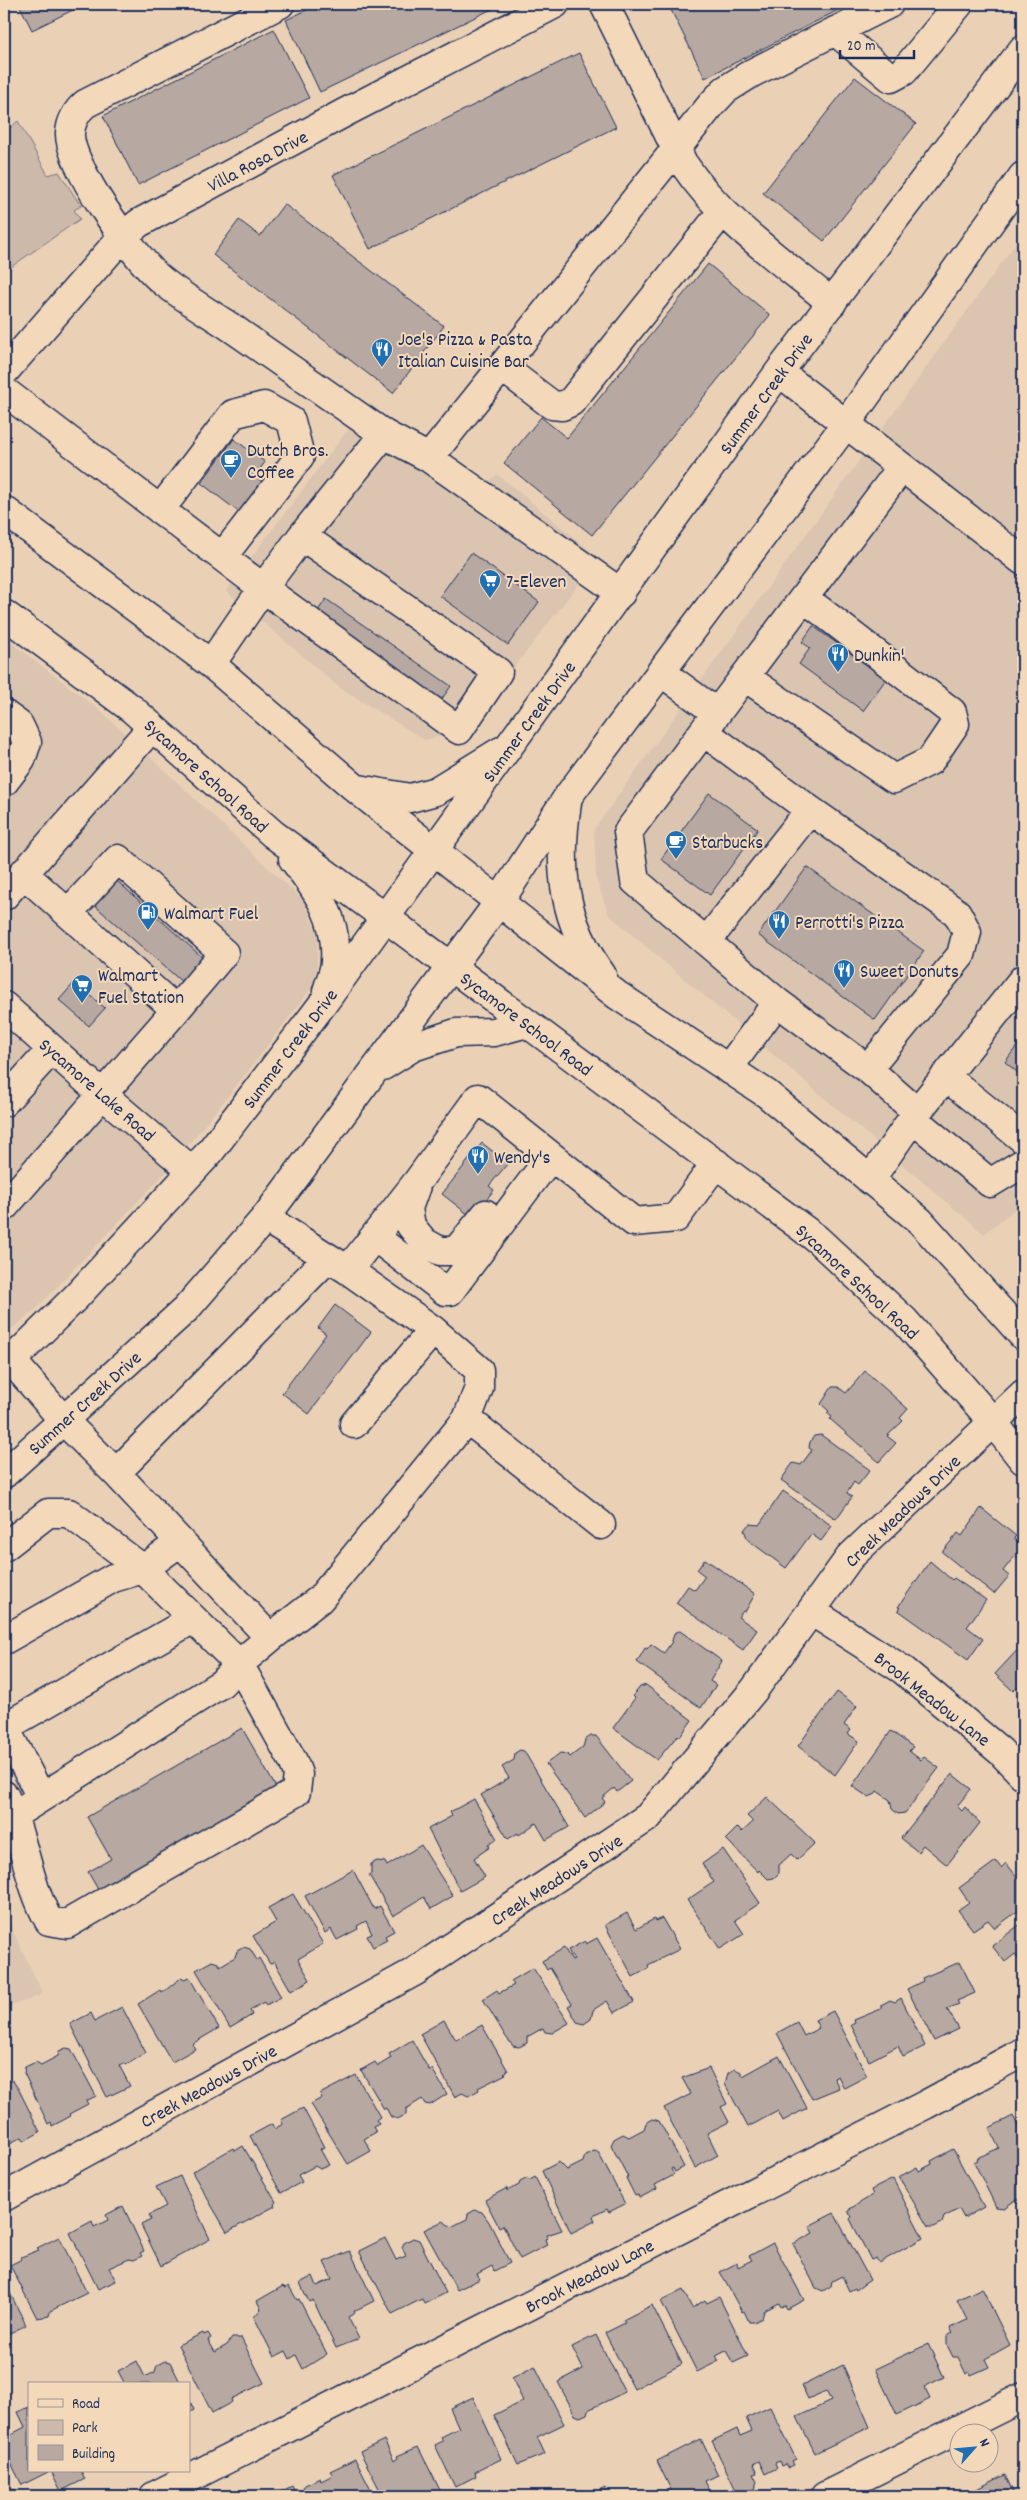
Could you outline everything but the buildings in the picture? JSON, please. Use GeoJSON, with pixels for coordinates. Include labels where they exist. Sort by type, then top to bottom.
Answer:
{"type":"FeatureCollection","features":[{"type":"Feature","properties":{"kind":"main road"},"geometry":{"type":"LineString","coordinates":[[280,4],[85,104],[77,111],[70,134],[73,151],[93,189],[123,236],[160,279],[384,434],[429,458],[620,593]]}},
{"type":"Feature","properties":{"kind":"main road"},"geometry":{"type":"LineString","coordinates":[[604,4],[676,149],[696,183],[723,211],[832,303]]}},
{"type":"Feature","properties":{"kind":"main road"},"geometry":{"type":"LineString","coordinates":[[429,458],[710,105],[725,90],[752,73],[889,4]]}},
{"type":"Feature","properties":{"kind":"main road"},"geometry":{"type":"LineString","coordinates":[[835,31],[891,78],[904,71],[959,4]]}},
{"type":"Feature","properties":{"kind":"main road","name":"Villa Rosa Drive"},"geometry":{"type":"LineString","coordinates":[[4,372],[123,236],[139,223],[545,6]]}},
{"type":"Feature","properties":{"kind":"main road","name":"Summer Creek Drive"},"geometry":{"type":"LineString","coordinates":[[7,1360],[77,1296],[209,1153],[385,918],[780,372],[1023,49]]}},
{"type":"Feature","properties":{"kind":"main road","name":"Summer Creek Drive"},"geometry":{"type":"LineString","coordinates":[[4,1474],[186,1309],[265,1218],[499,902],[568,796],[846,424],[1023,176]]}},
{"type":"Feature","properties":{"kind":"main road"},"geometry":{"type":"LineString","coordinates":[[502,367],[552,405],[562,406],[571,402],[723,211]]}},
{"type":"Feature","properties":{"kind":"main road"},"geometry":{"type":"LineString","coordinates":[[780,372],[1023,561]]}},
{"type":"Feature","properties":{"kind":"main road"},"geometry":{"type":"LineString","coordinates":[[4,391],[223,556],[262,588],[459,730],[498,672],[302,536]]}},
{"type":"Feature","properties":{"kind":"main road"},"geometry":{"type":"LineString","coordinates":[[160,510],[233,414],[264,406],[291,421],[300,456],[223,556]]}},
{"type":"Feature","properties":{"kind":"main road"},"geometry":{"type":"LineString","coordinates":[[211,664],[262,588],[384,434]]}},
{"type":"Feature","properties":{"kind":"main road"},"geometry":{"type":"LineString","coordinates":[[902,467],[628,832],[635,881],[777,1002],[868,1068],[914,1115],[990,1183],[1023,1163]]}},
{"type":"Feature","properties":{"kind":"main road"},"geometry":{"type":"LineString","coordinates":[[4,510],[211,664],[355,788],[617,995],[767,1094],[920,1221],[1023,1336]]}},
{"type":"Feature","properties":{"kind":"main road"},"geometry":{"type":"LineString","coordinates":[[745,677],[894,779],[930,761],[955,724],[952,712],[804,598]]}},
{"type":"Feature","properties":{"kind":"main road","name":"Sycamore School Road"},"geometry":{"type":"LineString","coordinates":[[4,614],[132,709],[273,834],[818,1239],[904,1320],[993,1422],[1023,1460]]}},
{"type":"Feature","properties":{"kind":"main road"},"geometry":{"type":"LineString","coordinates":[[660,672],[711,723],[810,810],[957,913],[967,932],[962,955],[868,1068]]}},
{"type":"Feature","properties":{"kind":"main road"},"geometry":{"type":"LineString","coordinates":[[4,714],[19,725],[27,742],[21,760],[4,782]]}},
{"type":"Feature","properties":{"kind":"main road"},"geometry":{"type":"LineString","coordinates":[[4,896],[152,727]]}},
{"type":"Feature","properties":{"kind":"main road"},"geometry":{"type":"LineString","coordinates":[[355,788],[410,798],[429,793],[509,747]]}},
{"type":"Feature","properties":{"kind":"main road"},"geometry":{"type":"LineString","coordinates":[[568,796],[563,828],[562,870],[568,902],[578,934],[595,966],[617,995]]}},
{"type":"Feature","properties":{"kind":"main road"},"geometry":{"type":"LineString","coordinates":[[707,941],[810,810]]}},
{"type":"Feature","properties":{"kind":"main road"},"geometry":{"type":"LineString","coordinates":[[273,834],[325,904],[334,933],[336,962],[324,1001]]}},
{"type":"Feature","properties":{"kind":"main road"},"geometry":{"type":"LineString","coordinates":[[4,1207],[103,1095],[224,952],[118,859],[68,914]]}},
{"type":"Feature","properties":{"kind":"main road"},"geometry":{"type":"LineString","coordinates":[[23,873],[176,1010]]}},
{"type":"Feature","properties":{"kind":"main road"},"geometry":{"type":"LineString","coordinates":[[870,1180],[914,1115],[1023,979]]}},
{"type":"Feature","properties":{"kind":"main road"},"geometry":{"type":"LineString","coordinates":[[728,1069],[777,1002]]}},
{"type":"Feature","properties":{"kind":"main road","name":"Sycamore Lake Road"},"geometry":{"type":"LineString","coordinates":[[4,1006],[103,1095],[192,1171]]}},
{"type":"Feature","properties":{"kind":"main road"},"geometry":{"type":"LineString","coordinates":[[372,1074],[413,1047],[456,1034],[494,1032],[527,1023]]}},
{"type":"Feature","properties":{"kind":"main road"},"geometry":{"type":"LineString","coordinates":[[4,1102],[52,1049]]}},
{"type":"Feature","properties":{"kind":"main road"},"geometry":{"type":"LineString","coordinates":[[945,1076],[1023,1139]]}},
{"type":"Feature","properties":{"kind":"main road"},"geometry":{"type":"LineString","coordinates":[[116,1473],[338,1264],[375,1237],[478,1098],[545,1164],[634,1222],[676,1218],[716,1164]]}},
{"type":"Feature","properties":{"kind":"main road"},"geometry":{"type":"LineString","coordinates":[[417,1182],[408,1208],[411,1226],[424,1242],[440,1251],[456,1251],[508,1188],[545,1164]]}},
{"type":"Feature","properties":{"kind":"main road"},"geometry":{"type":"LineString","coordinates":[[375,1237],[445,1291],[450,1291],[545,1164]]}},
{"type":"Feature","properties":{"kind":"main road"},"geometry":{"type":"LineString","coordinates":[[4,1547],[48,1513],[69,1513],[142,1570],[239,1664],[293,1761],[298,1774],[296,1792],[67,1924],[49,1921],[38,1902],[9,1805],[41,1797],[222,1683],[239,1664],[320,1599],[466,1419],[479,1388],[479,1370],[433,1330],[338,1264],[265,1218]]}},
{"type":"Feature","properties":{"kind":"main road"},"geometry":{"type":"LineString","coordinates":[[354,1424],[433,1330]]}},
{"type":"Feature","properties":{"kind":"main road"},"geometry":{"type":"LineString","coordinates":[[7,1360],[116,1473],[179,1543],[270,1638]]}},
{"type":"Feature","properties":{"kind":"main road","name":"Creek Meadows Drive"},"geometry":{"type":"LineString","coordinates":[[4,2197],[414,1972],[648,1817],[754,1690],[850,1556],[1023,1394]]}},
{"type":"Feature","properties":{"kind":"main road"},"geometry":{"type":"LineString","coordinates":[[466,1419],[601,1525]]}},
{"type":"Feature","properties":{"kind":"main road"},"geometry":{"type":"LineString","coordinates":[[4,1640],[113,1578],[142,1570],[179,1543]]}},
{"type":"Feature","properties":{"kind":"main road","name":"Brook Meadow Lane"},"geometry":{"type":"LineString","coordinates":[[811,1611],[903,1670],[1000,1751],[1023,1775]]}},
{"type":"Feature","properties":{"kind":"main road"},"geometry":{"type":"LineString","coordinates":[[41,1797],[4,1726],[193,1619]]}},
{"type":"Feature","properties":{"kind":"main road","name":"Brook Meadow Lane"},"geometry":{"type":"LineString","coordinates":[[154,2496],[925,2105],[1023,2052]]}},
{"type":"Feature","properties":{"kind":"main road"},"geometry":{"type":"LineString","coordinates":[[825,2496],[1023,2397]]}},
{"type":"Feature","properties":{"kind":"shaded area"},"geometry":{"type":"Polygon","coordinates":[[[1023,233],[1023,1203],[984,1234],[609,915],[596,879],[594,829],[1023,233]]]}},
{"type":"Feature","properties":{"kind":"shaded area"},"geometry":{"type":"Polygon","coordinates":[[[368,403],[484,487],[497,474],[599,558],[465,731],[425,740],[340,688],[226,591],[368,403]]]}},
{"type":"Feature","properties":{"kind":"shaded area"},"geometry":{"type":"Polygon","coordinates":[[[4,637],[101,711],[305,902],[318,937],[316,982],[246,1074],[167,1171],[33,1312],[4,1335],[4,637]]]}},
{"type":"Feature","properties":{"kind":"shaded area"},"geometry":{"type":"Polygon","coordinates":[[[4,1912],[43,1994],[4,2009],[4,1912]]]}},
{"type":"Feature","properties":{"kind":"green space"},"geometry":{"type":"Polygon","coordinates":[[[18,121],[48,175],[59,172],[81,206],[74,210],[80,219],[5,271],[4,133],[18,121]]]}},
{"type":"Feature","properties":{"kind":"place","name":"Joe's Pizza & Pasta Italian Cuisine Bar"},"geometry":{"type":"Point","coordinates":[382,368]}},
{"type":"Feature","properties":{"kind":"place","name":"Dutch Bros. Coffee"},"geometry":{"type":"Point","coordinates":[231,479]}},
{"type":"Feature","properties":{"kind":"place","name":"7-Eleven"},"geometry":{"type":"Point","coordinates":[490,599]}},
{"type":"Feature","properties":{"kind":"place","name":"Dunkin'"},"geometry":{"type":"Point","coordinates":[838,673]}},
{"type":"Feature","properties":{"kind":"place","name":"Starbucks"},"geometry":{"type":"Point","coordinates":[676,860]}},
{"type":"Feature","properties":{"kind":"place","name":"Walmart Fuel"},"geometry":{"type":"Point","coordinates":[148,931]}},
{"type":"Feature","properties":{"kind":"place","name":"Perrotti's Pizza"},"geometry":{"type":"Point","coordinates":[779,940]}},
{"type":"Feature","properties":{"kind":"place","name":"Sweet Donuts"},"geometry":{"type":"Point","coordinates":[844,989]}},
{"type":"Feature","properties":{"kind":"place","name":"Walmart Fuel Station"},"geometry":{"type":"Point","coordinates":[82,1004]}},
{"type":"Feature","properties":{"kind":"place","name":"Wendy's"},"geometry":{"type":"Point","coordinates":[478,1175]}}]}
